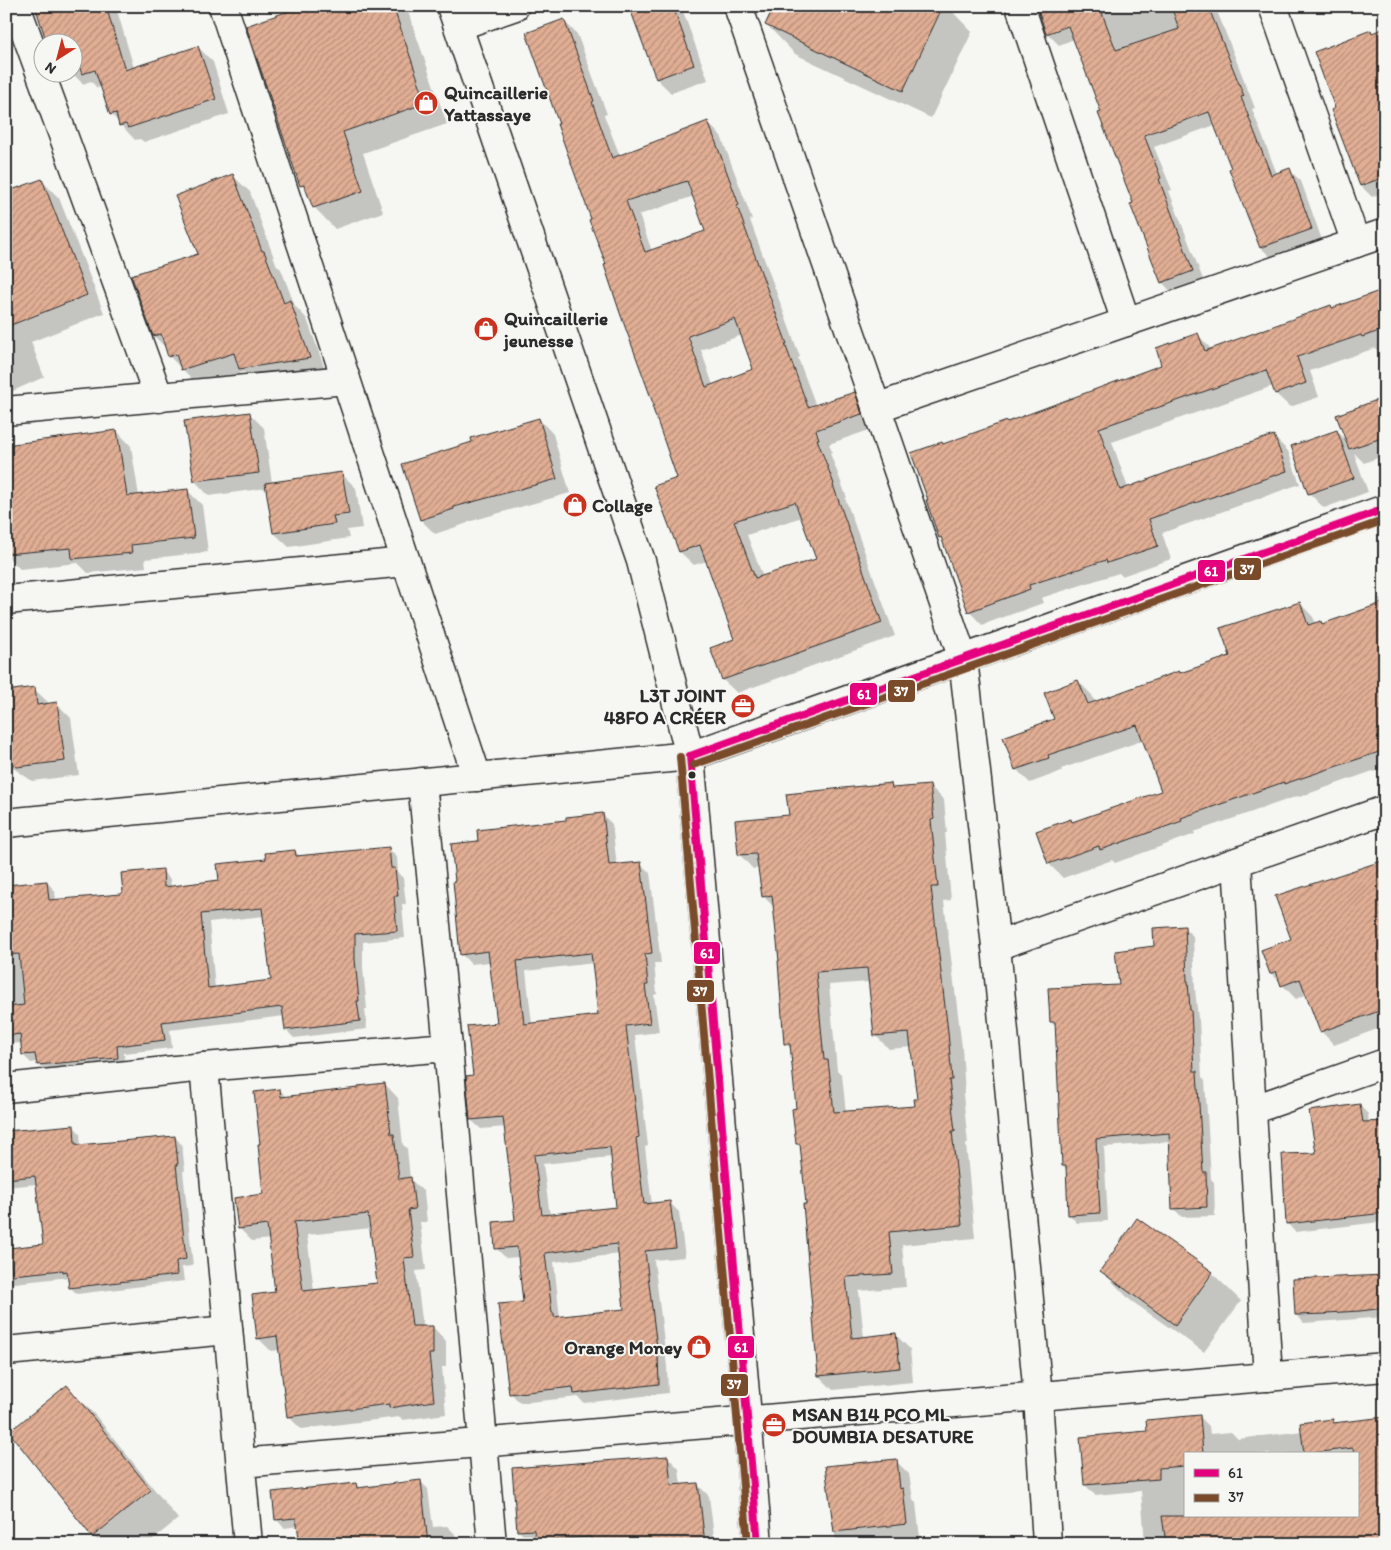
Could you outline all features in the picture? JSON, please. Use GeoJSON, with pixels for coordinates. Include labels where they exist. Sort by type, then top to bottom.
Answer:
{"type":"FeatureCollection","features":[{"type":"Feature","properties":{"kind":"street"},"geometry":{"type":"LineString","coordinates":[[16,6],[159,398]]}},
{"type":"Feature","properties":{"kind":"street"},"geometry":{"type":"LineString","coordinates":[[223,6],[478,777]]}},
{"type":"Feature","properties":{"kind":"street"},"geometry":{"type":"LineString","coordinates":[[515,6],[454,16],[641,561],[690,756],[758,1544]]}},
{"type":"Feature","properties":{"kind":"street"},"geometry":{"type":"LineString","coordinates":[[738,6],[963,659],[996,946],[1038,1396],[1047,1544]]}},
{"type":"Feature","properties":{"kind":"street"},"geometry":{"type":"LineString","coordinates":[[1020,6],[1126,322]]}},
{"type":"Feature","properties":{"kind":"street"},"geometry":{"type":"LineString","coordinates":[[1273,6],[1356,243]]}},
{"type":"Feature","properties":{"kind":"street"},"geometry":{"type":"LineString","coordinates":[[876,408],[1385,233]]}},
{"type":"Feature","properties":{"kind":"street"},"geometry":{"type":"LineString","coordinates":[[6,411],[346,380]]}},
{"type":"Feature","properties":{"kind":"street"},"geometry":{"type":"LineString","coordinates":[[6,823],[690,756],[1385,508]]}},
{"type":"Feature","properties":{"kind":"street"},"geometry":{"type":"LineString","coordinates":[[6,600],[406,562]]}},
{"type":"Feature","properties":{"kind":"street"},"geometry":{"type":"LineString","coordinates":[[422,782],[448,1047],[492,1544]]}},
{"type":"Feature","properties":{"kind":"street"},"geometry":{"type":"LineString","coordinates":[[996,946],[1385,810]]}},
{"type":"Feature","properties":{"kind":"street"},"geometry":{"type":"LineString","coordinates":[[1237,862],[1268,1377]]}},
{"type":"Feature","properties":{"kind":"street"},"geometry":{"type":"LineString","coordinates":[[6,1088],[204,1067],[448,1047]]}},
{"type":"Feature","properties":{"kind":"street"},"geometry":{"type":"LineString","coordinates":[[1252,1110],[1385,1063]]}},
{"type":"Feature","properties":{"kind":"street"},"geometry":{"type":"LineString","coordinates":[[204,1067],[248,1544]]}},
{"type":"Feature","properties":{"kind":"street"},"geometry":{"type":"LineString","coordinates":[[6,1351],[228,1330]]}},
{"type":"Feature","properties":{"kind":"street"},"geometry":{"type":"LineString","coordinates":[[241,1463],[1385,1367]]}},
{"type":"Feature","properties":{"kind":"building"},"geometry":{"type":"Polygon","coordinates":[[[35,6],[106,6],[125,70],[198,46],[216,99],[128,128],[126,124],[119,126],[116,113],[110,115],[95,70],[82,74],[82,32],[43,32],[35,6]]]}},
{"type":"Feature","properties":{"kind":"building"},"geometry":{"type":"Polygon","coordinates":[[[303,6],[393,6],[426,103],[343,132],[363,191],[313,208],[304,185],[300,186],[246,26],[303,6]]]}},
{"type":"Feature","properties":{"kind":"building"},"geometry":{"type":"Polygon","coordinates":[[[629,6],[673,6],[694,65],[656,79],[629,6]]]}},
{"type":"Feature","properties":{"kind":"building"},"geometry":{"type":"Polygon","coordinates":[[[774,6],[943,6],[903,91],[765,25],[774,6]]]}},
{"type":"Feature","properties":{"kind":"building"},"geometry":{"type":"Polygon","coordinates":[[[1037,6],[1112,6],[1113,10],[1102,13],[1116,50],[1179,29],[1171,6],[1208,6],[1244,96],[1241,97],[1271,175],[1290,168],[1312,229],[1260,248],[1209,112],[1144,135],[1193,271],[1161,283],[1130,204],[1133,203],[1098,113],[1101,112],[1068,26],[1046,34],[1037,6]]]}},
{"type":"Feature","properties":{"kind":"building"},"geometry":{"type":"Polygon","coordinates":[[[564,19],[594,101],[592,102],[612,158],[708,121],[739,205],[737,206],[808,407],[855,392],[862,414],[816,430],[819,439],[817,439],[882,623],[722,680],[710,648],[734,639],[700,545],[679,552],[654,486],[677,478],[652,406],[654,406],[604,265],[606,264],[589,220],[591,219],[557,124],[559,124],[526,33],[564,19]],[[687,181],[626,201],[645,252],[705,231],[687,181]],[[735,319],[688,336],[706,387],[753,369],[735,319]],[[795,502],[734,521],[755,578],[816,559],[795,502]]]}},
{"type":"Feature","properties":{"kind":"building"},"geometry":{"type":"Polygon","coordinates":[[[1385,28],[1385,177],[1360,186],[1331,110],[1335,108],[1314,52],[1371,30],[1372,33],[1385,28]]]}},
{"type":"Feature","properties":{"kind":"building"},"geometry":{"type":"Polygon","coordinates":[[[233,174],[284,303],[290,300],[310,358],[239,369],[234,353],[181,370],[176,354],[168,357],[161,334],[153,336],[131,275],[198,254],[175,196],[233,174]]]}},
{"type":"Feature","properties":{"kind":"building"},"geometry":{"type":"Polygon","coordinates":[[[42,179],[87,295],[6,327],[6,192],[42,179]]]}},
{"type":"Feature","properties":{"kind":"building"},"geometry":{"type":"Polygon","coordinates":[[[1385,289],[1385,329],[1362,337],[1361,335],[1297,357],[1306,383],[1275,394],[1266,370],[1099,428],[1120,490],[1192,462],[1274,435],[1287,471],[1149,519],[1158,546],[1107,563],[1106,560],[1029,585],[1030,589],[968,612],[941,537],[939,538],[911,453],[1007,422],[1161,365],[1156,348],[1198,333],[1205,351],[1331,305],[1332,308],[1385,289]]]}},
{"type":"Feature","properties":{"kind":"building"},"geometry":{"type":"Polygon","coordinates":[[[1385,397],[1385,437],[1349,449],[1336,415],[1385,397]]]}},
{"type":"Feature","properties":{"kind":"building"},"geometry":{"type":"Polygon","coordinates":[[[250,412],[259,473],[194,481],[184,421],[250,412]]]}},
{"type":"Feature","properties":{"kind":"building"},"geometry":{"type":"Polygon","coordinates":[[[539,418],[557,479],[454,507],[454,509],[420,520],[402,464],[472,442],[471,438],[539,418]]]}},
{"type":"Feature","properties":{"kind":"building"},"geometry":{"type":"Polygon","coordinates":[[[117,430],[127,496],[188,489],[194,538],[131,545],[132,553],[72,559],[71,548],[6,554],[6,445],[117,430]]]}},
{"type":"Feature","properties":{"kind":"building"},"geometry":{"type":"Polygon","coordinates":[[[1337,430],[1354,478],[1308,494],[1291,446],[1337,430]]]}},
{"type":"Feature","properties":{"kind":"building"},"geometry":{"type":"Polygon","coordinates":[[[342,472],[349,514],[333,516],[335,524],[273,533],[265,483],[342,472]]]}},
{"type":"Feature","properties":{"kind":"building"},"geometry":{"type":"Polygon","coordinates":[[[1300,602],[1308,625],[1321,621],[1322,624],[1385,602],[1385,750],[1284,784],[1284,782],[1181,818],[1182,821],[1100,850],[1099,846],[1048,864],[1036,831],[1071,819],[1072,822],[1161,791],[1137,725],[1048,755],[1049,758],[1015,770],[1003,737],[1054,719],[1044,693],[1078,680],[1088,704],[1179,671],[1180,673],[1230,656],[1220,628],[1300,602]]]}},
{"type":"Feature","properties":{"kind":"building"},"geometry":{"type":"Polygon","coordinates":[[[35,687],[37,705],[57,702],[65,761],[17,767],[6,760],[6,691],[35,687]]]}},
{"type":"Feature","properties":{"kind":"building"},"geometry":{"type":"Polygon","coordinates":[[[891,783],[892,788],[930,785],[934,819],[931,820],[938,887],[931,887],[948,1032],[952,1080],[949,1080],[955,1131],[952,1131],[962,1225],[889,1232],[893,1274],[846,1277],[852,1338],[896,1333],[900,1368],[818,1376],[803,1204],[806,1204],[800,1144],[796,1144],[792,1109],[796,1108],[790,1044],[784,1044],[779,961],[772,895],[762,897],[756,854],[738,855],[735,820],[789,815],[786,794],[891,783]],[[867,968],[816,972],[824,1060],[828,1060],[834,1112],[915,1106],[914,1099],[917,1099],[909,1033],[874,1036],[867,968]]]}},
{"type":"Feature","properties":{"kind":"building"},"geometry":{"type":"Polygon","coordinates":[[[603,813],[609,865],[641,862],[652,953],[645,954],[648,985],[645,985],[650,1023],[626,1026],[639,1137],[636,1138],[644,1204],[670,1201],[676,1248],[645,1251],[658,1356],[659,1384],[574,1394],[573,1387],[509,1394],[498,1304],[523,1302],[517,1247],[495,1249],[493,1222],[515,1220],[503,1117],[470,1120],[466,1076],[473,1075],[467,1026],[497,1023],[488,951],[460,955],[451,844],[478,841],[477,830],[566,820],[566,817],[603,813]],[[591,953],[517,961],[524,1024],[598,1015],[591,953]],[[610,1147],[534,1155],[542,1215],[616,1207],[610,1147]],[[617,1244],[545,1253],[554,1317],[624,1309],[617,1244]]]}},
{"type":"Feature","properties":{"kind":"building"},"geometry":{"type":"Polygon","coordinates":[[[389,847],[391,868],[395,868],[398,896],[394,896],[397,931],[355,934],[359,1001],[357,1001],[360,1021],[285,1030],[282,1007],[162,1022],[165,1040],[117,1046],[118,1058],[37,1065],[35,1054],[22,1055],[20,1034],[6,1036],[6,1007],[24,1005],[19,954],[6,955],[6,885],[47,881],[49,900],[121,894],[123,892],[121,873],[163,869],[164,887],[219,880],[217,864],[266,859],[265,853],[295,850],[296,856],[389,847]],[[262,908],[201,914],[208,988],[271,980],[262,908]]]}},
{"type":"Feature","properties":{"kind":"building"},"geometry":{"type":"Polygon","coordinates":[[[1385,860],[1385,1009],[1320,1032],[1300,979],[1281,986],[1276,971],[1270,974],[1261,950],[1291,939],[1275,896],[1385,860]]]}},
{"type":"Feature","properties":{"kind":"building"},"geometry":{"type":"Polygon","coordinates":[[[1185,926],[1194,1071],[1197,1071],[1203,1172],[1206,1172],[1207,1207],[1172,1209],[1169,1133],[1096,1139],[1100,1213],[1068,1215],[1066,1166],[1062,1166],[1055,1022],[1050,1022],[1048,988],[1119,985],[1115,951],[1154,946],[1153,928],[1185,926]]]}},
{"type":"Feature","properties":{"kind":"building"},"geometry":{"type":"Polygon","coordinates":[[[385,1083],[391,1134],[394,1134],[399,1179],[411,1177],[415,1209],[408,1210],[414,1257],[404,1258],[412,1326],[433,1326],[433,1354],[429,1354],[434,1401],[389,1408],[389,1404],[287,1417],[277,1336],[257,1339],[252,1295],[275,1292],[267,1225],[238,1229],[234,1198],[263,1194],[254,1092],[280,1089],[281,1097],[358,1088],[358,1086],[385,1083]],[[368,1214],[294,1222],[303,1291],[377,1283],[368,1214]]]}},
{"type":"Feature","properties":{"kind":"building"},"geometry":{"type":"Polygon","coordinates":[[[1360,1104],[1363,1122],[1385,1121],[1385,1213],[1286,1224],[1282,1154],[1316,1153],[1309,1111],[1360,1104]]]}},
{"type":"Feature","properties":{"kind":"building"},"geometry":{"type":"Polygon","coordinates":[[[74,1125],[75,1144],[78,1145],[175,1136],[186,1259],[176,1261],[177,1275],[69,1288],[67,1271],[63,1272],[63,1270],[12,1275],[9,1248],[43,1244],[35,1176],[6,1179],[6,1131],[74,1125]]]}},
{"type":"Feature","properties":{"kind":"building"},"geometry":{"type":"Polygon","coordinates":[[[1137,1218],[1213,1272],[1175,1325],[1100,1271],[1137,1218]]]}},
{"type":"Feature","properties":{"kind":"building"},"geometry":{"type":"Polygon","coordinates":[[[1385,1275],[1385,1308],[1295,1315],[1293,1279],[1385,1275]]]}},
{"type":"Feature","properties":{"kind":"building"},"geometry":{"type":"Polygon","coordinates":[[[67,1385],[151,1490],[92,1537],[9,1432],[67,1385]]]}},
{"type":"Feature","properties":{"kind":"building"},"geometry":{"type":"Polygon","coordinates":[[[1200,1415],[1203,1452],[1184,1452],[1184,1466],[1159,1468],[1159,1479],[1084,1485],[1080,1437],[1147,1431],[1146,1420],[1200,1415]]]}},
{"type":"Feature","properties":{"kind":"building"},"geometry":{"type":"Polygon","coordinates":[[[1385,1417],[1385,1544],[1166,1544],[1162,1516],[1184,1516],[1184,1518],[1358,1518],[1358,1452],[1354,1452],[1353,1448],[1304,1452],[1300,1423],[1333,1419],[1333,1423],[1385,1417]]]}},
{"type":"Feature","properties":{"kind":"building"},"geometry":{"type":"Polygon","coordinates":[[[668,1456],[671,1485],[698,1483],[705,1544],[591,1544],[591,1537],[535,1541],[534,1530],[517,1531],[512,1468],[668,1456]]]}},
{"type":"Feature","properties":{"kind":"building"},"geometry":{"type":"Polygon","coordinates":[[[897,1459],[900,1489],[903,1488],[907,1524],[834,1532],[825,1466],[897,1459]]]}},
{"type":"Feature","properties":{"kind":"building"},"geometry":{"type":"Polygon","coordinates":[[[421,1480],[428,1544],[300,1544],[296,1518],[275,1520],[272,1492],[356,1483],[357,1488],[421,1480]]]}},
{"type":"Feature","properties":{"kind":"transit line","name":"61"},"geometry":{"type":"LineString","coordinates":[[690,756],[1385,509]]}},
{"type":"Feature","properties":{"kind":"transit line","name":"37"},"geometry":{"type":"LineString","coordinates":[[693,765],[1385,520]]}},
{"type":"Feature","properties":{"kind":"transit line","name":"61"},"geometry":{"type":"LineString","coordinates":[[690,756],[758,1544]]}},
{"type":"Feature","properties":{"kind":"transit line","name":"37"},"geometry":{"type":"LineString","coordinates":[[680,757],[748,1544]]}},
{"type":"Feature","properties":{"kind":"place","name":"Quincaillerie Yattassaye"},"geometry":{"type":"Point","coordinates":[426,103]}},
{"type":"Feature","properties":{"kind":"place","name":"Quincaillerie jeunesse"},"geometry":{"type":"Point","coordinates":[486,329]}},
{"type":"Feature","properties":{"kind":"place","name":"Collage"},"geometry":{"type":"Point","coordinates":[575,505]}},
{"type":"Feature","properties":{"kind":"place","name":"L3T JOINT 48FO A CRÉER"},"geometry":{"type":"Point","coordinates":[743,706]}},
{"type":"Feature","properties":{"kind":"place","name":"Orange Money"},"geometry":{"type":"Point","coordinates":[699,1347]}},
{"type":"Feature","properties":{"kind":"place","name":"MSAN B14 PCO ML DOUMBIA DESATURE"},"geometry":{"type":"Point","coordinates":[774,1425]}}]}
